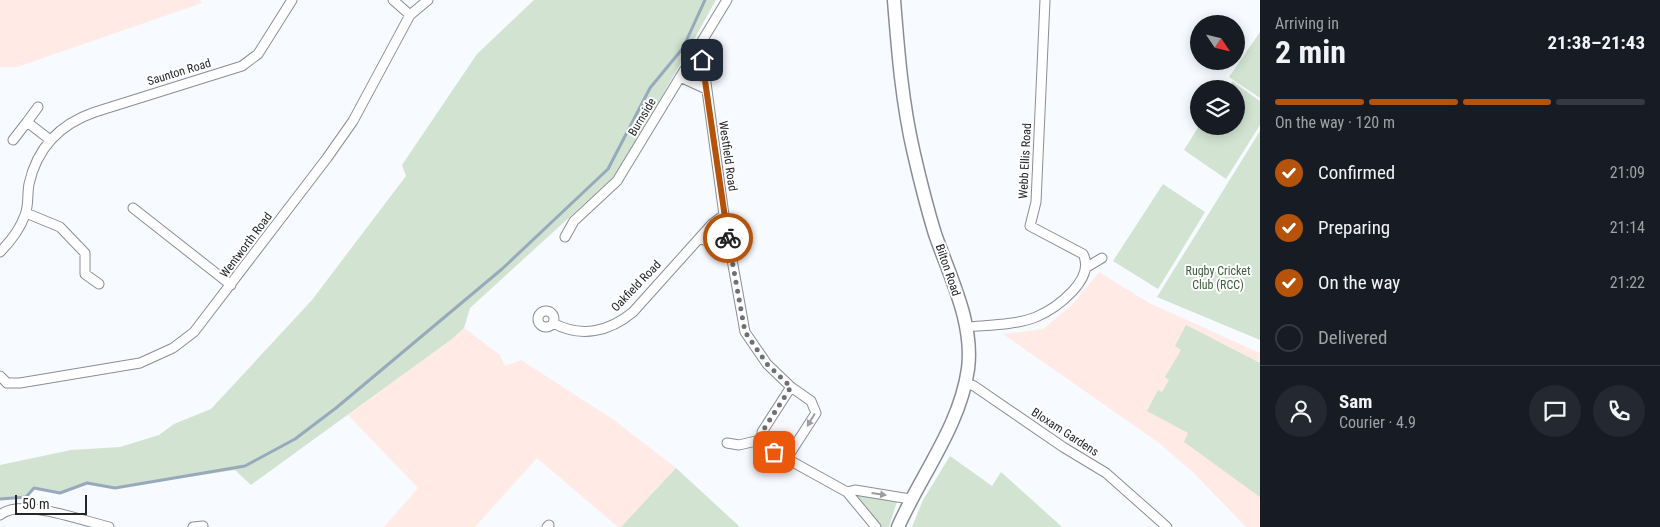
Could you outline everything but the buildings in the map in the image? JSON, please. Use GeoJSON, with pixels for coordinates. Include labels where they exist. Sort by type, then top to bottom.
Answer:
{"type":"FeatureCollection","features":[{"type":"Feature","properties":{"kind":"main road","name":"Bilton Road"},"geometry":{"type":"LineString","coordinates":[[894,0],[903,92],[914,152],[935,232],[967,327],[969,350],[966,383],[944,438],[910,499],[898,527]]}},
{"type":"Feature","properties":{"kind":"street","name":"Saunton Road"},"geometry":{"type":"LineString","coordinates":[[0,252],[16,234],[26,213],[28,186],[33,169],[49,139],[76,118],[242,66],[258,54],[292,0]]}},
{"type":"Feature","properties":{"kind":"street"},"geometry":{"type":"LineString","coordinates":[[393,0],[410,15]]}},
{"type":"Feature","properties":{"kind":"street","name":"Wentworth Road"},"geometry":{"type":"LineString","coordinates":[[0,376],[7,382],[20,383],[140,363],[173,348],[194,332],[328,158],[353,121],[410,15],[428,0]]}},
{"type":"Feature","properties":{"kind":"street","name":"Burnside"},"geometry":{"type":"LineString","coordinates":[[565,236],[574,222],[617,181],[701,46],[727,0]]}},
{"type":"Feature","properties":{"kind":"street","name":"Webb Ellis Road"},"geometry":{"type":"LineString","coordinates":[[1045,0],[1036,202],[1030,226],[1083,254],[1087,267]]}},
{"type":"Feature","properties":{"kind":"street","name":"Westfield Road"},"geometry":{"type":"LineString","coordinates":[[701,46],[724,215],[745,332],[767,364],[791,387],[811,401],[816,413],[787,458]]}},
{"type":"Feature","properties":{"kind":"street"},"geometry":{"type":"LineString","coordinates":[[680,77],[706,89]]}},
{"type":"Feature","properties":{"kind":"street"},"geometry":{"type":"LineString","coordinates":[[13,140],[38,107]]}},
{"type":"Feature","properties":{"kind":"street"},"geometry":{"type":"LineString","coordinates":[[27,122],[49,139]]}},
{"type":"Feature","properties":{"kind":"street"},"geometry":{"type":"LineString","coordinates":[[133,208],[231,284]]}},
{"type":"Feature","properties":{"kind":"street"},"geometry":{"type":"LineString","coordinates":[[26,213],[60,227],[85,253],[85,274],[99,284]]}},
{"type":"Feature","properties":{"kind":"street","name":"Oakfield Road"},"geometry":{"type":"LineString","coordinates":[[553,323],[570,331],[595,332],[621,322],[712,224],[724,215]]}},
{"type":"Feature","properties":{"kind":"street"},"geometry":{"type":"LineString","coordinates":[[700,239],[719,244],[730,251]]}},
{"type":"Feature","properties":{"kind":"street"},"geometry":{"type":"LineString","coordinates":[[967,327],[1023,320],[1037,316],[1053,307],[1080,282],[1087,267],[1102,258]]}},
{"type":"Feature","properties":{"kind":"street","name":"Bloxam Gardens"},"geometry":{"type":"LineString","coordinates":[[966,383],[974,386],[1063,448],[1106,473],[1167,527]]}},
{"type":"Feature","properties":{"kind":"street"},"geometry":{"type":"LineString","coordinates":[[791,387],[762,432],[760,440],[762,445],[847,492],[876,527]]}},
{"type":"Feature","properties":{"kind":"street"},"geometry":{"type":"LineString","coordinates":[[727,443],[739,445],[760,440]]}},
{"type":"Feature","properties":{"kind":"street"},"geometry":{"type":"LineString","coordinates":[[847,492],[855,490],[910,499]]}},
{"type":"Feature","properties":{"kind":"street"},"geometry":{"type":"LineString","coordinates":[[0,515],[7,510],[28,507],[109,527]]}},
{"type":"Feature","properties":{"kind":"street"},"geometry":{"type":"LineString","coordinates":[[193,527],[203,526]]}},
{"type":"Feature","properties":{"kind":"shaded area"},"geometry":{"type":"Polygon","coordinates":[[[0,0],[200,0],[202,3],[17,67],[0,67],[0,0]]]}},
{"type":"Feature","properties":{"kind":"shaded area"},"geometry":{"type":"Polygon","coordinates":[[[1099,272],[1149,303],[1260,353],[1260,527],[1246,527],[1194,473],[1159,443],[1003,334],[1043,329],[1073,304],[1099,272]]]}},
{"type":"Feature","properties":{"kind":"shaded area"},"geometry":{"type":"Polygon","coordinates":[[[464,328],[500,355],[505,366],[521,360],[614,420],[676,468],[621,527],[618,527],[537,458],[475,527],[384,527],[418,488],[348,415],[452,339],[464,328]]]}},
{"type":"Feature","properties":{"kind":"green space"},"geometry":{"type":"Polygon","coordinates":[[[534,0],[716,0],[620,171],[470,308],[464,328],[452,339],[251,485],[235,470],[115,488],[88,483],[60,493],[34,488],[27,497],[0,500],[0,465],[71,450],[120,447],[159,435],[174,424],[211,409],[312,300],[406,176],[402,165],[477,54],[534,0]]]}},
{"type":"Feature","properties":{"kind":"green space"},"geometry":{"type":"Polygon","coordinates":[[[1260,32],[1260,98],[1245,88],[1245,80],[1233,80],[1229,77],[1234,70],[1245,70],[1245,54],[1260,32]]]}},
{"type":"Feature","properties":{"kind":"green space"},"geometry":{"type":"Polygon","coordinates":[[[1245,90],[1260,101],[1260,125],[1226,179],[1184,150],[1193,135],[1245,135],[1245,90]]]}},
{"type":"Feature","properties":{"kind":"green space","name":"Rugby Cricket Club (RCC)"},"geometry":{"type":"Polygon","coordinates":[[[1260,131],[1260,340],[1157,297],[1260,131]]]}},
{"type":"Feature","properties":{"kind":"green space"},"geometry":{"type":"Polygon","coordinates":[[[1163,184],[1205,212],[1158,289],[1113,261],[1163,184]]]}},
{"type":"Feature","properties":{"kind":"green space"},"geometry":{"type":"Polygon","coordinates":[[[1186,325],[1260,363],[1260,497],[1184,442],[1188,433],[1147,411],[1158,390],[1162,392],[1169,380],[1165,377],[1181,350],[1175,346],[1186,325]]]}},
{"type":"Feature","properties":{"kind":"green space"},"geometry":{"type":"Polygon","coordinates":[[[950,456],[992,486],[1001,472],[1062,527],[912,527],[923,500],[950,456]]]}},
{"type":"Feature","properties":{"kind":"green space"},"geometry":{"type":"Polygon","coordinates":[[[676,468],[740,527],[621,527],[676,468]]]}},
{"type":"Feature","properties":{"kind":"green space"},"geometry":{"type":"Polygon","coordinates":[[[867,494],[898,498],[889,527],[882,527],[857,499],[858,496],[867,494]]]}},
{"type":"Feature","properties":{"kind":"waterway"},"geometry":{"type":"LineString","coordinates":[[0,499],[26,497],[34,488],[60,493],[87,483],[115,488],[245,466],[295,439],[336,408],[502,269],[608,169],[650,88],[683,48],[705,0]]}},
{"type":"Feature","properties":{"kind":"way so far"},"geometry":{"type":"LineString","coordinates":[[728,238],[745,332],[751,344],[767,364],[791,387],[762,432],[760,440],[762,445],[774,452]]}},
{"type":"Feature","properties":{"kind":"route"},"geometry":{"type":"LineString","coordinates":[[702,60],[728,238]]}}]}
